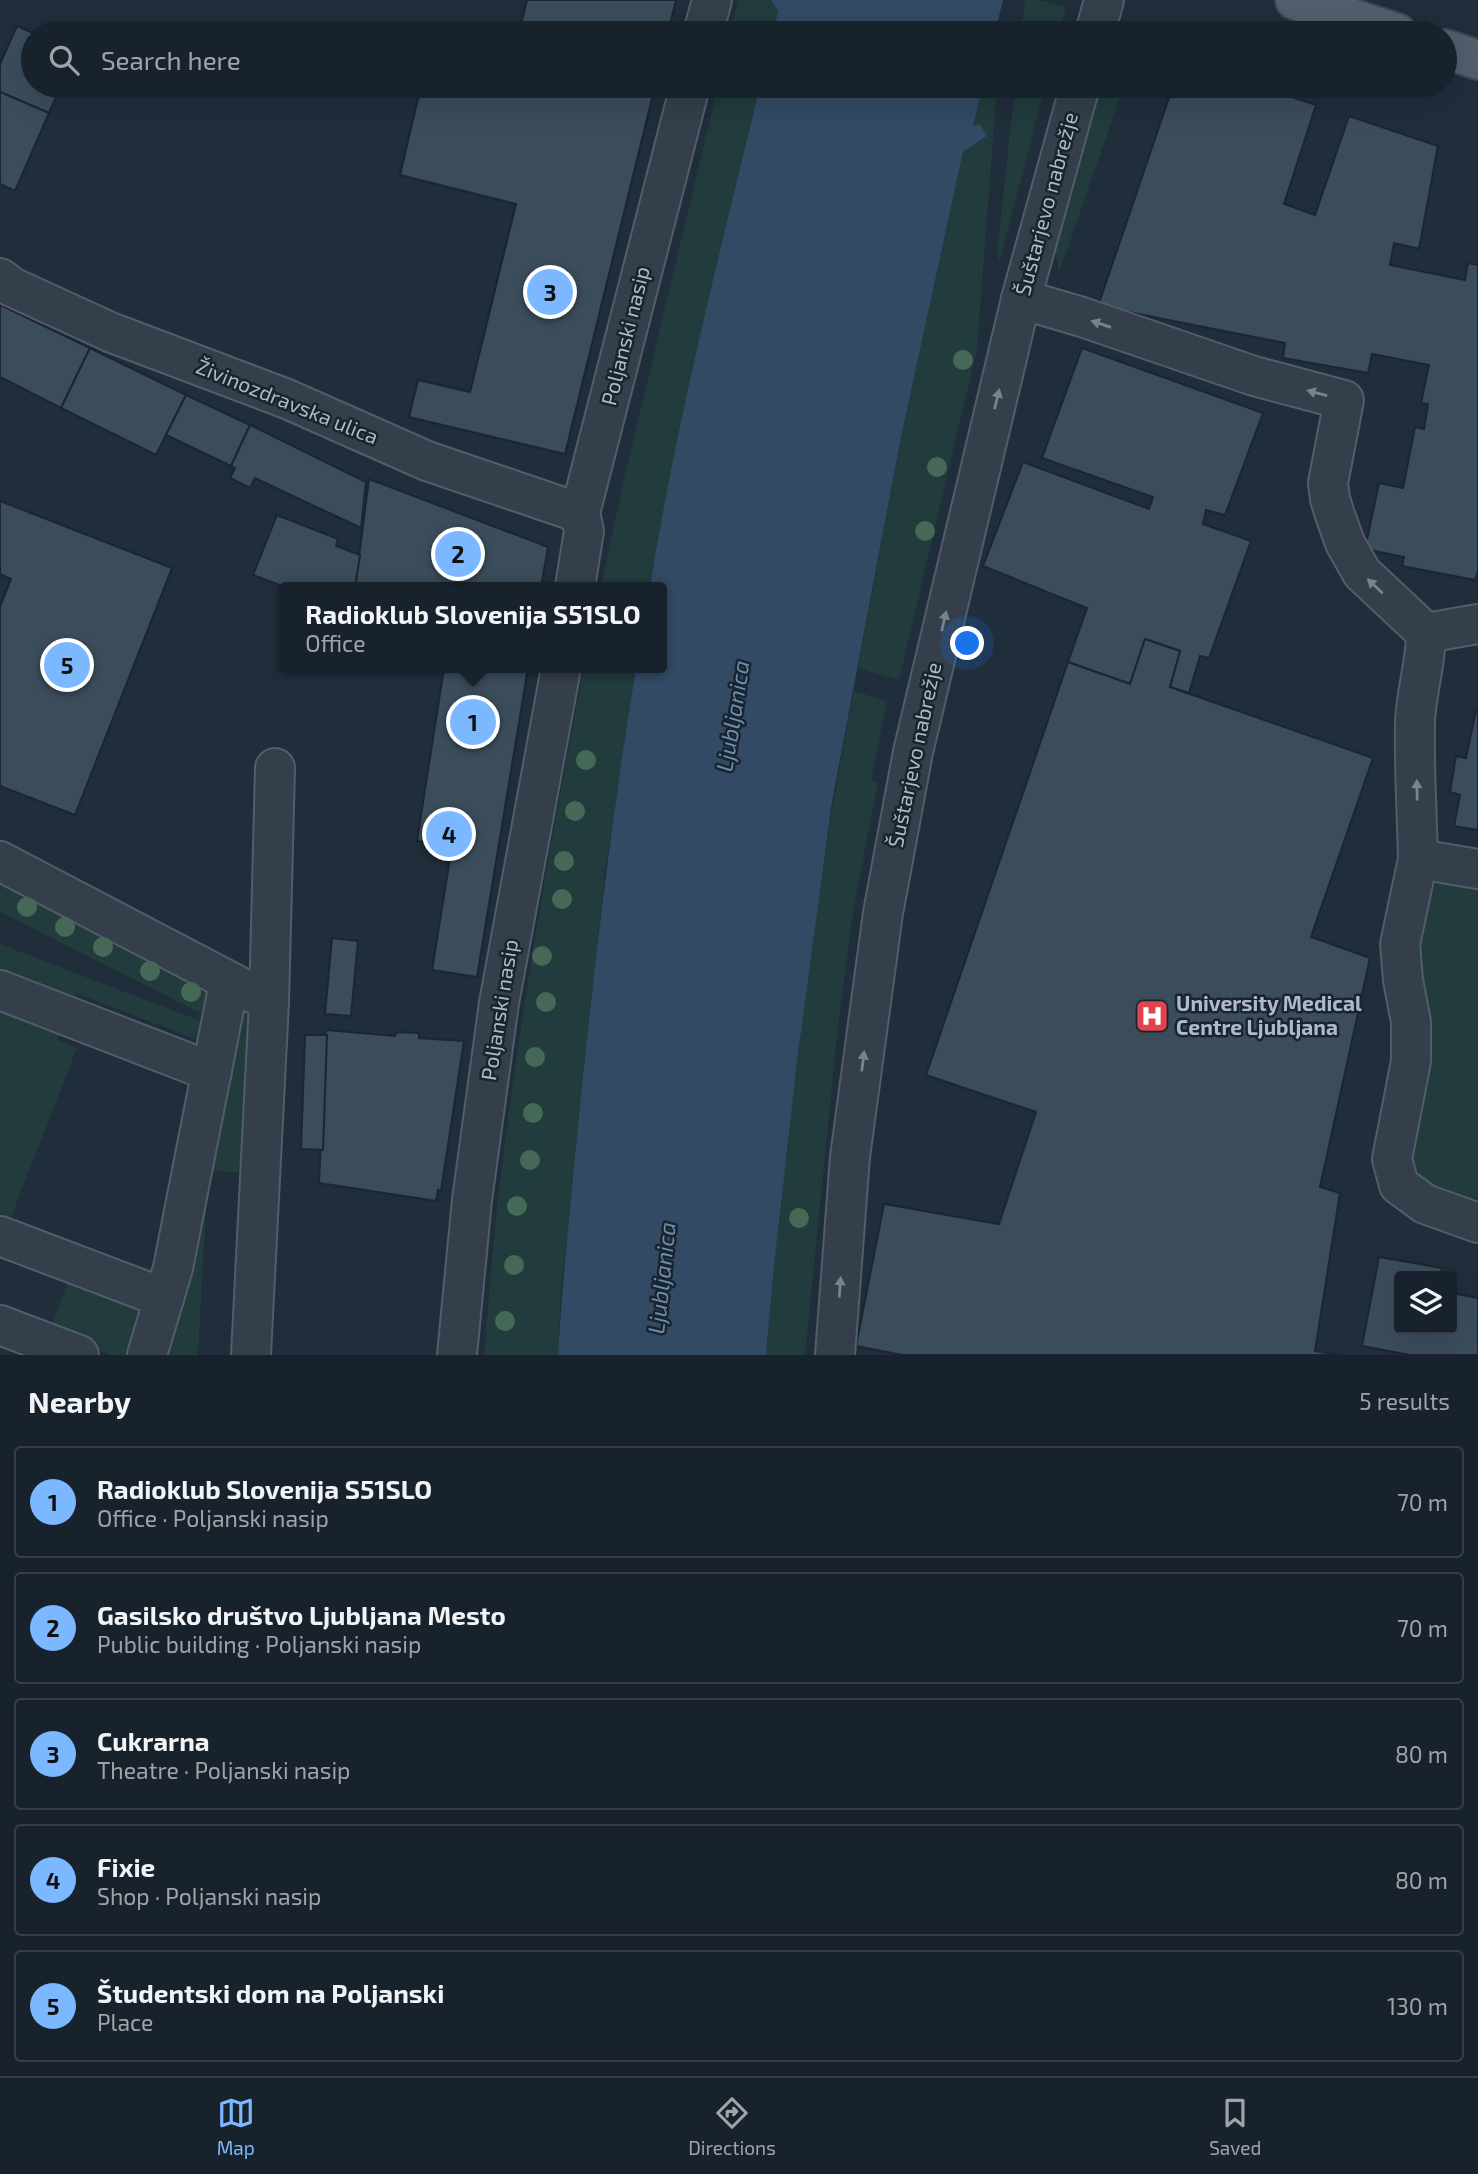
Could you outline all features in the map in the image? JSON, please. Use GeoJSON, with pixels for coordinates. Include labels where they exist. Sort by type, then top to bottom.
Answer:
{"type":"FeatureCollection","features":[{"type":"Feature","properties":{"kind":"main road"},"geometry":{"type":"LineString","coordinates":[[1295,0],[1359,21]]}},
{"type":"Feature","properties":{"kind":"main road"},"geometry":{"type":"LineString","coordinates":[[1457,53],[1478,60]]}},
{"type":"Feature","properties":{"kind":"street"},"geometry":{"type":"LineString","coordinates":[[706,21],[712,0]]}},
{"type":"Feature","properties":{"kind":"street"},"geometry":{"type":"LineString","coordinates":[[1098,21],[1104,0]]}},
{"type":"Feature","properties":{"kind":"street","name":"Poljanski nasip"},"geometry":{"type":"LineString","coordinates":[[576,582],[584,531],[580,513],[687,98]]}},
{"type":"Feature","properties":{"kind":"street","name":"Šuštarjevo nabrežje"},"geometry":{"type":"LineString","coordinates":[[835,1355],[850,1157],[883,913],[913,752],[1021,299],[1077,98]]}},
{"type":"Feature","properties":{"kind":"street","name":"Živinozdravska ulica"},"geometry":{"type":"LineString","coordinates":[[0,278],[12,287],[110,332],[287,399],[427,461],[580,513]]}},
{"type":"Feature","properties":{"kind":"street"},"geometry":{"type":"LineString","coordinates":[[1021,299],[1254,376],[1343,400],[1328,482],[1330,499],[1345,543],[1362,573],[1426,632],[1426,654],[1417,692],[1415,725],[1418,859],[1400,944],[1402,980],[1411,1022],[1411,1061],[1392,1159],[1399,1185],[1416,1198],[1425,1204],[1478,1223]]}},
{"type":"Feature","properties":{"kind":"street"},"geometry":{"type":"LineString","coordinates":[[1426,632],[1478,624]]}},
{"type":"Feature","properties":{"kind":"street","name":"Poljanski nasip"},"geometry":{"type":"LineString","coordinates":[[457,1355],[472,1199],[499,1003],[560,673]]}},
{"type":"Feature","properties":{"kind":"street"},"geometry":{"type":"LineString","coordinates":[[251,1355],[269,1002],[275,768]]}},
{"type":"Feature","properties":{"kind":"street"},"geometry":{"type":"LineString","coordinates":[[1418,859],[1478,869]]}},
{"type":"Feature","properties":{"kind":"street"},"geometry":{"type":"LineString","coordinates":[[0,861],[269,1002]]}},
{"type":"Feature","properties":{"kind":"street"},"geometry":{"type":"LineString","coordinates":[[147,1355],[173,1268],[229,983]]}},
{"type":"Feature","properties":{"kind":"street"},"geometry":{"type":"LineString","coordinates":[[0,990],[212,1072]]}},
{"type":"Feature","properties":{"kind":"street"},"geometry":{"type":"LineString","coordinates":[[0,1236],[164,1298]]}},
{"type":"Feature","properties":{"kind":"street"},"geometry":{"type":"LineString","coordinates":[[0,1325],[79,1355]]}},
{"type":"Feature","properties":{"kind":"green space"},"geometry":{"type":"Polygon","coordinates":[[[738,0],[771,0],[778,10],[776,21],[733,21],[738,0]]]}},
{"type":"Feature","properties":{"kind":"green space"},"geometry":{"type":"Polygon","coordinates":[[[1025,0],[1039,0],[1066,7],[1062,21],[1022,21],[1025,0]]]}},
{"type":"Feature","properties":{"kind":"green space"},"geometry":{"type":"Polygon","coordinates":[[[715,98],[757,98],[688,391],[651,582],[602,582],[623,483],[715,98]]]}},
{"type":"Feature","properties":{"kind":"green space"},"geometry":{"type":"Polygon","coordinates":[[[980,98],[996,98],[977,349],[899,680],[858,668],[900,442],[963,152],[987,136],[973,127],[980,98]]]}},
{"type":"Feature","properties":{"kind":"green space"},"geometry":{"type":"Polygon","coordinates":[[[1014,98],[1042,98],[1000,261],[997,254],[1014,98]]]}},
{"type":"Feature","properties":{"kind":"green space"},"geometry":{"type":"Polygon","coordinates":[[[1098,98],[1120,98],[1059,273],[1055,249],[1098,98]]]}},
{"type":"Feature","properties":{"kind":"green space"},"geometry":{"type":"Polygon","coordinates":[[[583,673],[635,673],[605,873],[561,1295],[558,1355],[484,1355],[497,1207],[547,869],[583,673]]]}},
{"type":"Feature","properties":{"kind":"green space"},"geometry":{"type":"Polygon","coordinates":[[[854,691],[887,701],[871,780],[878,782],[854,906],[839,1017],[805,1355],[766,1355],[782,1188],[812,939],[854,691]]]}},
{"type":"Feature","properties":{"kind":"green space"},"geometry":{"type":"Polygon","coordinates":[[[0,878],[219,993],[212,1019],[0,912],[0,878]]]}},
{"type":"Feature","properties":{"kind":"green space"},"geometry":{"type":"Polygon","coordinates":[[[1446,881],[1478,887],[1478,1205],[1428,1187],[1407,1155],[1430,1022],[1414,971],[1428,893],[1436,885],[1446,881]]]}},
{"type":"Feature","properties":{"kind":"green space"},"geometry":{"type":"Polygon","coordinates":[[[0,944],[211,1025],[208,1044],[76,993],[58,1040],[77,1048],[11,1217],[77,1243],[79,1247],[0,1224],[0,944]]]}},
{"type":"Feature","properties":{"kind":"green space"},"geometry":{"type":"Polygon","coordinates":[[[234,1001],[252,1010],[242,1169],[237,1172],[208,1171],[198,1355],[157,1355],[234,1001]]]}},
{"type":"Feature","properties":{"kind":"green space"},"geometry":{"type":"Polygon","coordinates":[[[186,1090],[197,1094],[157,1285],[113,1260],[118,1258],[151,1270],[186,1090]]]}},
{"type":"Feature","properties":{"kind":"green space"},"geometry":{"type":"Polygon","coordinates":[[[71,1274],[151,1305],[134,1355],[110,1355],[49,1332],[71,1274]]]}},
{"type":"Feature","properties":{"kind":"water"},"geometry":{"type":"Polygon","coordinates":[[[771,0],[1003,0],[998,21],[776,21],[778,11],[771,0]]]}},
{"type":"Feature","properties":{"kind":"water","name":"Ljubljanica"},"geometry":{"type":"Polygon","coordinates":[[[757,98],[980,98],[973,126],[980,124],[987,136],[963,152],[900,442],[832,802],[797,1061],[766,1355],[558,1355],[592,996],[627,722],[635,673],[667,673],[667,582],[651,582],[686,398],[757,98]]]}},
{"type":"Feature","properties":{"kind":"building"},"geometry":{"type":"Polygon","coordinates":[[[527,0],[676,0],[671,21],[522,21],[527,0]]]}},
{"type":"Feature","properties":{"kind":"building"},"geometry":{"type":"Polygon","coordinates":[[[527,0],[676,0],[671,21],[522,21],[527,0]]]}},
{"type":"Feature","properties":{"kind":"building"},"geometry":{"type":"Polygon","coordinates":[[[17,26],[21,28],[21,98],[56,98],[49,113],[0,92],[0,64],[17,26]]]}},
{"type":"Feature","properties":{"kind":"building"},"geometry":{"type":"Polygon","coordinates":[[[0,92],[49,113],[15,191],[0,184],[0,92]]]}},
{"type":"Feature","properties":{"kind":"building"},"geometry":{"type":"Polygon","coordinates":[[[418,98],[652,98],[565,454],[409,417],[418,380],[470,392],[516,204],[400,175],[418,98]]]}},
{"type":"Feature","properties":{"kind":"building"},"geometry":{"type":"Polygon","coordinates":[[[418,98],[652,98],[565,454],[409,417],[418,380],[470,392],[516,204],[400,175],[418,98]]]}},
{"type":"Feature","properties":{"kind":"building"},"geometry":{"type":"Polygon","coordinates":[[[1169,98],[1295,98],[1316,105],[1284,204],[1315,215],[1349,116],[1438,146],[1419,249],[1394,243],[1390,265],[1465,280],[1468,263],[1478,265],[1478,571],[1475,580],[1402,566],[1404,557],[1365,549],[1379,483],[1403,488],[1415,427],[1424,429],[1428,404],[1421,403],[1429,365],[1372,354],[1368,373],[1283,358],[1285,343],[1098,306],[1169,98]]]}},
{"type":"Feature","properties":{"kind":"building"},"geometry":{"type":"Polygon","coordinates":[[[0,305],[90,348],[61,408],[0,377],[0,305]]]}},
{"type":"Feature","properties":{"kind":"building"},"geometry":{"type":"Polygon","coordinates":[[[90,348],[186,395],[156,455],[61,408],[90,348]]]}},
{"type":"Feature","properties":{"kind":"building"},"geometry":{"type":"Polygon","coordinates":[[[1082,348],[1263,413],[1225,515],[1206,510],[1203,524],[1251,541],[1209,658],[1200,656],[1189,693],[1170,687],[1180,651],[1145,639],[1130,684],[1068,662],[1087,608],[983,566],[1023,462],[1149,509],[1153,497],[1042,458],[1082,348]]]}},
{"type":"Feature","properties":{"kind":"building"},"geometry":{"type":"Polygon","coordinates":[[[186,395],[250,425],[231,466],[166,435],[186,395]]]}},
{"type":"Feature","properties":{"kind":"building"},"geometry":{"type":"Polygon","coordinates":[[[250,425],[366,482],[361,528],[255,478],[250,488],[230,478],[235,468],[231,466],[250,425]]]}},
{"type":"Feature","properties":{"kind":"building"},"geometry":{"type":"Polygon","coordinates":[[[369,479],[548,547],[542,582],[356,582],[369,479]]]}},
{"type":"Feature","properties":{"kind":"building"},"geometry":{"type":"Polygon","coordinates":[[[0,501],[172,568],[75,815],[0,786],[0,607],[11,579],[0,574],[0,501]]]}},
{"type":"Feature","properties":{"kind":"building"},"geometry":{"type":"Polygon","coordinates":[[[277,515],[338,539],[336,546],[360,555],[356,582],[279,582],[279,585],[253,575],[277,515]]]}},
{"type":"Feature","properties":{"kind":"building","name":"University Medical Centre Ljubljana"},"geometry":{"type":"Polygon","coordinates":[[[1145,639],[1180,651],[1170,687],[1373,758],[1311,937],[1370,958],[1320,1187],[1340,1193],[1315,1351],[1340,1355],[902,1355],[856,1346],[884,1204],[999,1224],[1036,1112],[926,1075],[1068,662],[1130,684],[1145,639]]]}},
{"type":"Feature","properties":{"kind":"building"},"geometry":{"type":"Polygon","coordinates":[[[443,673],[527,673],[477,977],[432,970],[452,846],[417,841],[443,673]]]}},
{"type":"Feature","properties":{"kind":"building"},"geometry":{"type":"Polygon","coordinates":[[[1476,710],[1478,830],[1454,826],[1460,795],[1450,792],[1456,756],[1466,758],[1476,710]]]}},
{"type":"Feature","properties":{"kind":"building"},"geometry":{"type":"Polygon","coordinates":[[[332,938],[358,941],[351,1016],[325,1014],[332,938]]]}},
{"type":"Feature","properties":{"kind":"building"},"geometry":{"type":"Polygon","coordinates":[[[326,1030],[395,1036],[396,1032],[419,1033],[419,1038],[464,1041],[441,1191],[438,1190],[436,1201],[319,1183],[326,1030]]]}},
{"type":"Feature","properties":{"kind":"building"},"geometry":{"type":"Polygon","coordinates":[[[305,1035],[327,1035],[323,1150],[301,1149],[305,1035]]]}},
{"type":"Feature","properties":{"kind":"building"},"geometry":{"type":"Polygon","coordinates":[[[1379,1257],[1442,1268],[1441,1271],[1394,1271],[1394,1334],[1457,1334],[1457,1294],[1478,1298],[1478,1355],[1410,1355],[1362,1346],[1379,1257]]]}},
{"type":"Feature","properties":{"kind":"place","name":"Cukrarna"},"geometry":{"type":"Point","coordinates":[550,292]}},
{"type":"Feature","properties":{"kind":"place","name":"Gasilsko društvo Ljubljana Mesto"},"geometry":{"type":"Point","coordinates":[458,554]}},
{"type":"Feature","properties":{"kind":"place","name":"Študentski dom na Poljanski"},"geometry":{"type":"Point","coordinates":[67,665]}},
{"type":"Feature","properties":{"kind":"place","name":"Radioklub Slovenija S51SLO"},"geometry":{"type":"Point","coordinates":[473,722]}},
{"type":"Feature","properties":{"kind":"place","name":"Fixie"},"geometry":{"type":"Point","coordinates":[449,834]}},
{"type":"Feature","properties":{"kind":"place","name":"University Medical Centre Ljubljana"},"geometry":{"type":"Point","coordinates":[1152,1016]}}]}
